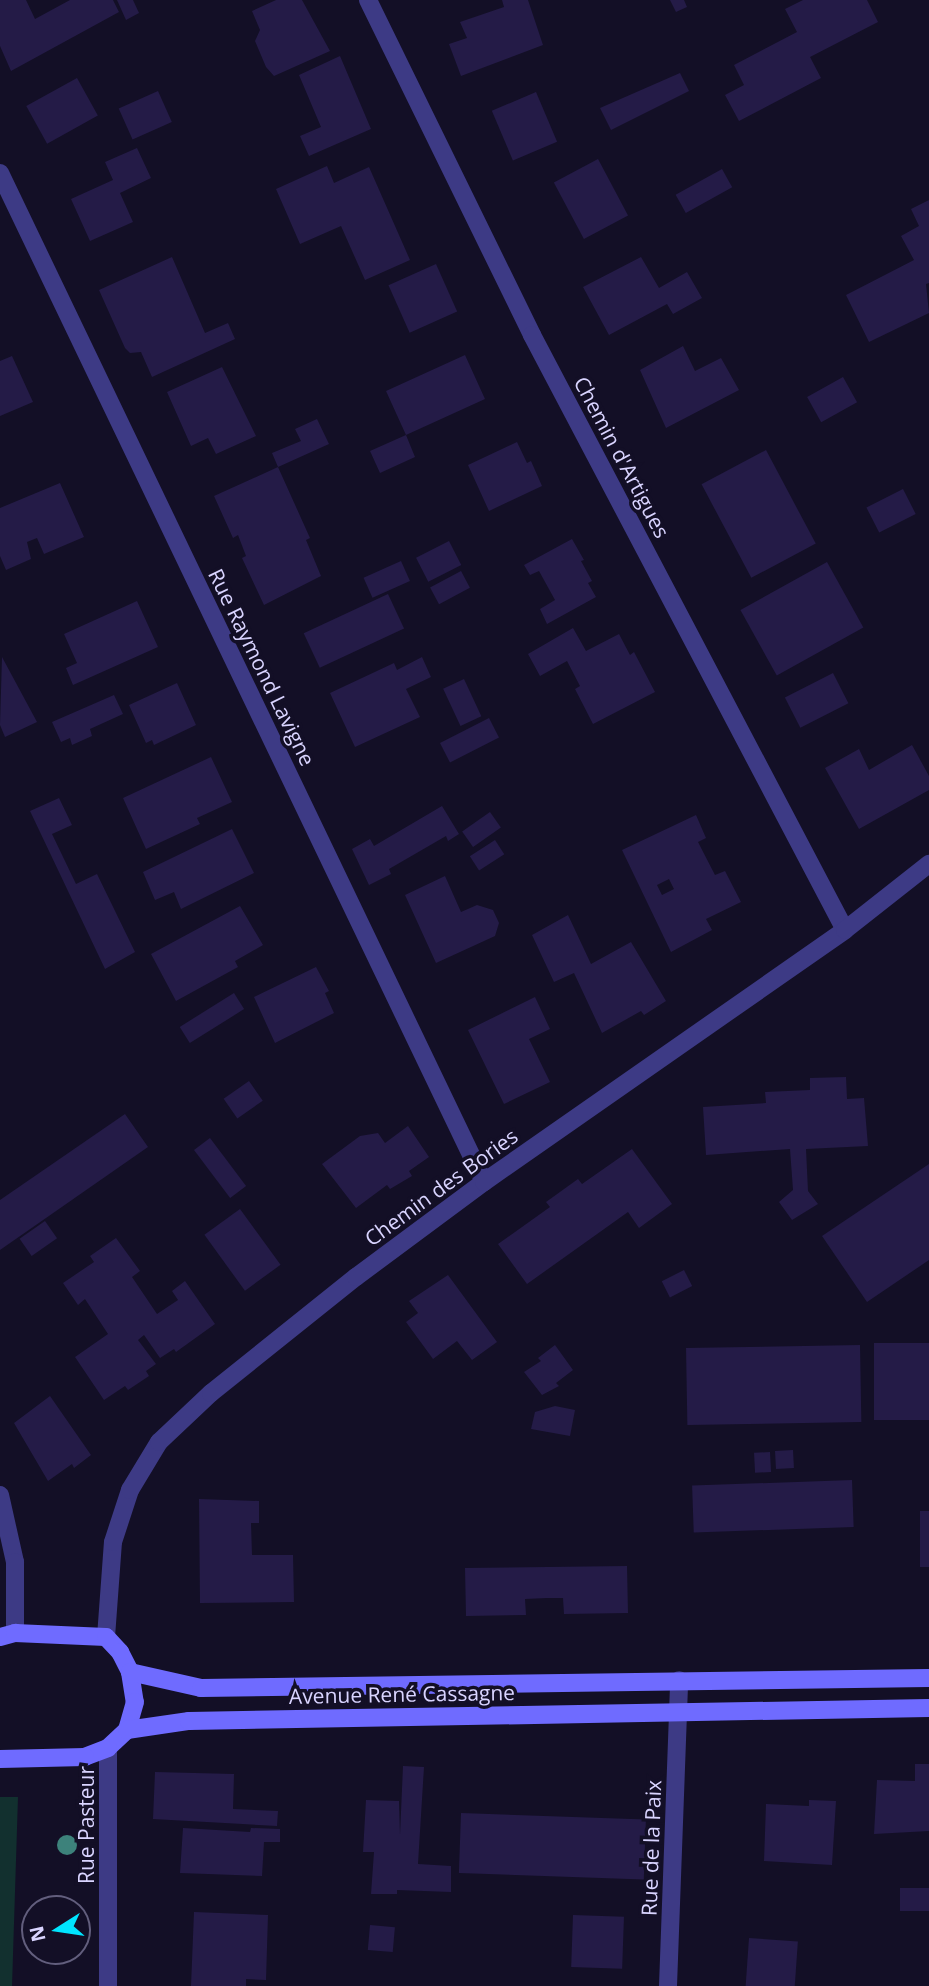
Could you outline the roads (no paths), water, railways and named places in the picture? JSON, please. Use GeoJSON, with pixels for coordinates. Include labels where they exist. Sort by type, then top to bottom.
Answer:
{"type":"FeatureCollection","features":[{"type":"Feature","properties":{"kind":"main road"},"geometry":{"type":"LineString","coordinates":[[0,1759],[85,1757],[108,1748],[127,1730],[135,1702],[130,1672],[120,1652],[106,1637],[8,1635]]}},
{"type":"Feature","properties":{"kind":"main road","name":"Avenue René Cassagne"},"geometry":{"type":"LineString","coordinates":[[130,1672],[201,1688],[929,1678]]}},
{"type":"Feature","properties":{"kind":"main road","name":"Avenue René Cassagne"},"geometry":{"type":"LineString","coordinates":[[127,1730],[183,1721],[929,1708]]}},
{"type":"Feature","properties":{"kind":"street","name":"Chemin d'Artigues"},"geometry":{"type":"LineString","coordinates":[[368,0],[532,335],[845,930]]}},
{"type":"Feature","properties":{"kind":"street","name":"Rue Raymond Lavigne"},"geometry":{"type":"LineString","coordinates":[[0,173],[484,1182]]}},
{"type":"Feature","properties":{"kind":"street","name":"Chemin des Bories"},"geometry":{"type":"LineString","coordinates":[[106,1637],[113,1542],[130,1490],[159,1442],[232,1377],[356,1278],[484,1182],[845,930],[929,864]]}},
{"type":"Feature","properties":{"kind":"street"},"geometry":{"type":"LineString","coordinates":[[0,1495],[15,1562],[8,1635]]}},
{"type":"Feature","properties":{"kind":"street"},"geometry":{"type":"LineString","coordinates":[[679,1680],[679,1712]]}},
{"type":"Feature","properties":{"kind":"street","name":"Rue de la Paix"},"geometry":{"type":"LineString","coordinates":[[668,1986],[679,1712]]}},
{"type":"Feature","properties":{"kind":"street","name":"Rue Pasteur"},"geometry":{"type":"LineString","coordinates":[[108,1748],[108,1986]]}}]}
